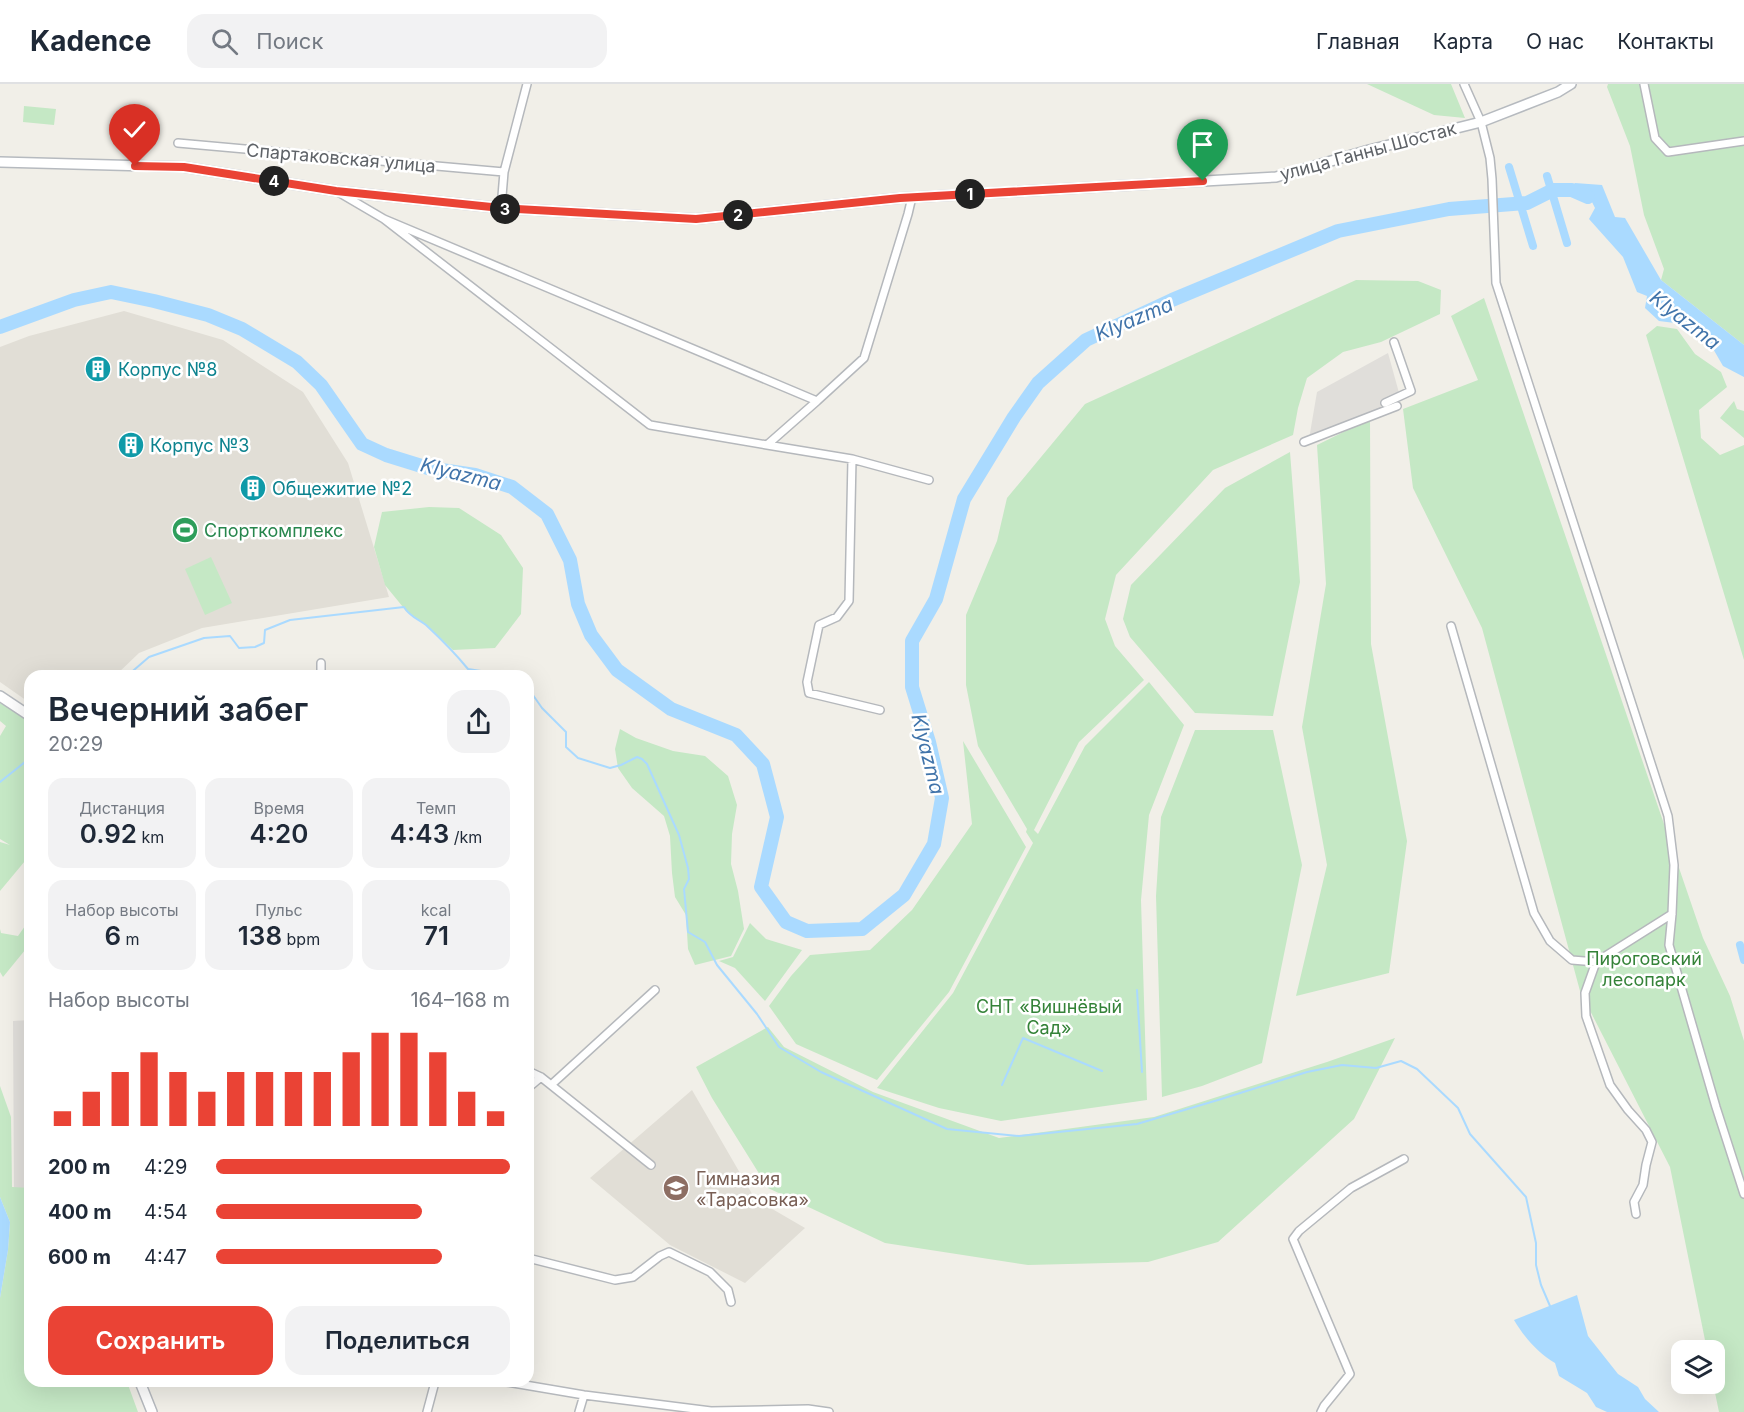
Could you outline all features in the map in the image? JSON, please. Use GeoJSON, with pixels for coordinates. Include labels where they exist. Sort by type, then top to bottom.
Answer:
{"type":"FeatureCollection","features":[{"type":"Feature","properties":{"kind":"main road","name":"улица Ганны Шостак"},"geometry":{"type":"LineString","coordinates":[[0,162],[184,167],[336,191],[501,208],[696,219],[912,197],[1276,177],[1369,150],[1481,122],[1558,92],[1571,84]]}},
{"type":"Feature","properties":{"kind":"main road"},"geometry":{"type":"LineString","coordinates":[[0,696],[24,712]]}},
{"type":"Feature","properties":{"kind":"main road"},"geometry":{"type":"LineString","coordinates":[[142,1387],[152,1412]]}},
{"type":"Feature","properties":{"kind":"street"},"geometry":{"type":"LineString","coordinates":[[501,208],[504,172],[527,84]]}},
{"type":"Feature","properties":{"kind":"street"},"geometry":{"type":"LineString","coordinates":[[1464,84],[1481,122],[1490,158],[1496,284],[1668,816],[1674,865],[1669,945],[1744,1194]]}},
{"type":"Feature","properties":{"kind":"street"},"geometry":{"type":"LineString","coordinates":[[1644,84],[1655,138],[1668,152],[1744,141]]}},
{"type":"Feature","properties":{"kind":"street","name":"Спартаковская улица"},"geometry":{"type":"LineString","coordinates":[[178,143],[504,172]]}},
{"type":"Feature","properties":{"kind":"street"},"geometry":{"type":"LineString","coordinates":[[336,191],[384,219],[817,401]]}},
{"type":"Feature","properties":{"kind":"street"},"geometry":{"type":"LineString","coordinates":[[767,445],[864,358],[912,197]]}},
{"type":"Feature","properties":{"kind":"street"},"geometry":{"type":"LineString","coordinates":[[384,219],[650,425],[852,459],[929,480]]}},
{"type":"Feature","properties":{"kind":"street"},"geometry":{"type":"LineString","coordinates":[[1385,403],[1411,391],[1394,342]]}},
{"type":"Feature","properties":{"kind":"street"},"geometry":{"type":"LineString","coordinates":[[1304,442],[1397,406]]}},
{"type":"Feature","properties":{"kind":"street"},"geometry":{"type":"LineString","coordinates":[[852,459],[849,601],[837,617],[819,625],[807,682],[809,693],[880,710]]}},
{"type":"Feature","properties":{"kind":"street"},"geometry":{"type":"LineString","coordinates":[[1451,626],[1534,913],[1550,941],[1572,960],[1596,962],[1672,914]]}},
{"type":"Feature","properties":{"kind":"street"},"geometry":{"type":"LineString","coordinates":[[321,663],[321,670]]}},
{"type":"Feature","properties":{"kind":"street"},"geometry":{"type":"LineString","coordinates":[[1596,962],[1585,993],[1586,1016],[1610,1085],[1646,1130],[1652,1142],[1644,1185],[1634,1202],[1636,1214]]}},
{"type":"Feature","properties":{"kind":"street"},"geometry":{"type":"LineString","coordinates":[[551,1085],[655,990]]}},
{"type":"Feature","properties":{"kind":"street"},"geometry":{"type":"LineString","coordinates":[[534,1074],[651,1165]]}},
{"type":"Feature","properties":{"kind":"street"},"geometry":{"type":"LineString","coordinates":[[534,1083],[541,1077]]}},
{"type":"Feature","properties":{"kind":"street"},"geometry":{"type":"LineString","coordinates":[[1321,1412],[1350,1374],[1293,1239],[1299,1231],[1351,1188],[1404,1159]]}},
{"type":"Feature","properties":{"kind":"street"},"geometry":{"type":"LineString","coordinates":[[534,1260],[615,1280],[633,1277],[660,1256],[669,1252],[710,1272],[728,1290],[731,1302]]}},
{"type":"Feature","properties":{"kind":"street"},"geometry":{"type":"LineString","coordinates":[[427,1412],[434,1387]]}},
{"type":"Feature","properties":{"kind":"street"},"geometry":{"type":"LineString","coordinates":[[534,1387],[711,1412],[808,1409],[829,1412]]}},
{"type":"Feature","properties":{"kind":"street"},"geometry":{"type":"LineString","coordinates":[[579,1412],[584,1395]]}},
{"type":"Feature","properties":{"kind":"shaded area"},"geometry":{"type":"Polygon","coordinates":[[[124,311],[223,340],[303,392],[348,463],[389,597],[202,628],[139,653],[121,670],[24,670],[24,699],[0,682],[0,347],[29,336],[124,311]]]}},
{"type":"Feature","properties":{"kind":"shaded area"},"geometry":{"type":"Polygon","coordinates":[[[1388,353],[1401,400],[1309,439],[1317,392],[1388,353]]]}},
{"type":"Feature","properties":{"kind":"shaded area"},"geometry":{"type":"Polygon","coordinates":[[[24,1020],[24,1188],[14,1188],[13,1021],[24,1020]]]}},
{"type":"Feature","properties":{"kind":"shaded area","name":"Гимназия «Тарасовка»"},"geometry":{"type":"Polygon","coordinates":[[[692,1090],[755,1199],[805,1228],[745,1283],[670,1245],[590,1178],[692,1090]]]}},
{"type":"Feature","properties":{"kind":"green space"},"geometry":{"type":"Polygon","coordinates":[[[1367,84],[1451,84],[1465,118],[1434,115],[1367,84]]]}},
{"type":"Feature","properties":{"kind":"green space"},"geometry":{"type":"Polygon","coordinates":[[[1608,84],[1744,84],[1744,345],[1661,280],[1664,269],[1644,215],[1630,146],[1607,87],[1608,84]]]}},
{"type":"Feature","properties":{"kind":"green space"},"geometry":{"type":"Polygon","coordinates":[[[24,106],[56,109],[54,125],[23,122],[24,106]]]}},
{"type":"Feature","properties":{"kind":"green space","name":"СНТ «Вишнёвый Сад»"},"geometry":{"type":"Polygon","coordinates":[[[1356,280],[1418,281],[1441,290],[1440,314],[1381,342],[1343,352],[1307,378],[1293,435],[1213,470],[1116,575],[1105,619],[1115,646],[1144,680],[1079,742],[1034,830],[1038,834],[1085,746],[1149,682],[1184,725],[1149,815],[1141,900],[1147,1100],[1001,1121],[939,1108],[877,1088],[953,993],[1033,843],[978,746],[966,685],[966,615],[997,541],[1007,498],[1085,404],[1356,280]]]}},
{"type":"Feature","properties":{"kind":"green space","name":"Пироговский лесопарк"},"geometry":{"type":"Polygon","coordinates":[[[1484,298],[1703,938],[1730,996],[1744,1041],[1744,1412],[1719,1412],[1715,1394],[1725,1394],[1725,1340],[1705,1340],[1670,1167],[1580,991],[1482,628],[1413,488],[1403,409],[1478,380],[1451,316],[1484,298]]]}},
{"type":"Feature","properties":{"kind":"green space"},"geometry":{"type":"Polygon","coordinates":[[[1657,326],[1677,329],[1695,354],[1721,372],[1727,387],[1699,410],[1701,438],[1720,455],[1744,445],[1744,660],[1646,335],[1657,326]]]}},
{"type":"Feature","properties":{"kind":"green space"},"geometry":{"type":"Polygon","coordinates":[[[1734,401],[1737,409],[1744,411],[1744,438],[1720,418],[1734,401]]]}},
{"type":"Feature","properties":{"kind":"green space"},"geometry":{"type":"Polygon","coordinates":[[[1370,419],[1371,644],[1407,841],[1389,973],[1296,996],[1327,865],[1302,727],[1326,584],[1317,445],[1370,419]]]}},
{"type":"Feature","properties":{"kind":"green space"},"geometry":{"type":"Polygon","coordinates":[[[1290,452],[1300,582],[1273,716],[1195,713],[1130,637],[1123,619],[1131,585],[1225,488],[1290,452]]]}},
{"type":"Feature","properties":{"kind":"green space"},"geometry":{"type":"Polygon","coordinates":[[[429,507],[459,508],[501,535],[523,568],[521,614],[495,648],[453,650],[424,623],[407,612],[385,585],[374,547],[382,512],[429,507]]]}},
{"type":"Feature","properties":{"kind":"green space"},"geometry":{"type":"Polygon","coordinates":[[[211,557],[232,603],[205,615],[185,569],[211,557]]]}},
{"type":"Feature","properties":{"kind":"green space"},"geometry":{"type":"Polygon","coordinates":[[[0,703],[24,715],[24,862],[0,891],[0,842],[10,845],[0,839],[0,736],[6,726],[0,721],[0,703]]]}},
{"type":"Feature","properties":{"kind":"green space"},"geometry":{"type":"Polygon","coordinates":[[[620,729],[636,738],[673,751],[705,756],[728,776],[737,805],[732,834],[731,864],[744,929],[731,956],[695,965],[688,949],[686,915],[675,897],[670,836],[664,816],[632,788],[618,768],[615,749],[620,729]]]}},
{"type":"Feature","properties":{"kind":"green space"},"geometry":{"type":"Polygon","coordinates":[[[1195,730],[1273,730],[1302,865],[1262,1063],[1202,1086],[1162,1097],[1156,896],[1161,817],[1195,730]]]}},
{"type":"Feature","properties":{"kind":"green space"},"geometry":{"type":"Polygon","coordinates":[[[963,741],[1026,847],[949,992],[877,1080],[796,1044],[769,1006],[810,955],[870,950],[912,910],[972,824],[963,741]]]}},
{"type":"Feature","properties":{"kind":"green space"},"geometry":{"type":"Polygon","coordinates":[[[750,923],[766,939],[802,950],[765,1001],[735,968],[719,961],[733,957],[750,923]]]}},
{"type":"Feature","properties":{"kind":"green space"},"geometry":{"type":"Polygon","coordinates":[[[24,928],[24,951],[3,977],[0,972],[0,929],[1,933],[18,936],[24,928]]]}},
{"type":"Feature","properties":{"kind":"green space"},"geometry":{"type":"Polygon","coordinates":[[[768,1027],[784,1047],[873,1092],[999,1138],[1154,1117],[1395,1038],[1354,1119],[1218,1242],[1148,1262],[1028,1265],[885,1243],[768,1188],[712,1098],[696,1067],[768,1027]]]}},
{"type":"Feature","properties":{"kind":"green space"},"geometry":{"type":"Polygon","coordinates":[[[0,1086],[11,1117],[12,1187],[24,1188],[24,1387],[129,1387],[138,1412],[0,1412],[0,1298],[10,1222],[0,1197],[0,1086]]]}},
{"type":"Feature","properties":{"kind":"water"},"geometry":{"type":"Polygon","coordinates":[[[1575,183],[1602,185],[1615,217],[1625,218],[1661,280],[1744,345],[1744,377],[1723,366],[1708,340],[1683,324],[1659,321],[1645,308],[1647,296],[1637,292],[1623,257],[1589,219],[1595,208],[1592,202],[1571,194],[1575,183]]]}},
{"type":"Feature","properties":{"kind":"water"},"geometry":{"type":"Polygon","coordinates":[[[0,1197],[10,1222],[0,1298],[0,1197]]]}},
{"type":"Feature","properties":{"kind":"water"},"geometry":{"type":"Polygon","coordinates":[[[1577,1295],[1588,1336],[1618,1374],[1638,1387],[1645,1399],[1659,1412],[1607,1412],[1596,1407],[1587,1393],[1559,1376],[1555,1363],[1532,1344],[1514,1320],[1577,1295]]]}},
{"type":"Feature","properties":{"kind":"waterway","name":"Klyazma"},"geometry":{"type":"LineString","coordinates":[[1509,167],[1533,246]]}},
{"type":"Feature","properties":{"kind":"waterway"},"geometry":{"type":"LineString","coordinates":[[1547,176],[1567,243]]}},
{"type":"Feature","properties":{"kind":"waterway","name":"Klyazma"},"geometry":{"type":"LineString","coordinates":[[0,327],[74,300],[111,292],[208,315],[242,329],[297,362],[321,385],[362,444],[386,455],[428,468],[475,475],[512,487],[547,514],[570,560],[578,604],[591,635],[617,670],[671,709],[736,735],[763,764],[777,817],[761,887],[786,922],[807,931],[862,929],[904,895],[934,844],[942,798],[929,742],[912,687],[912,641],[936,599],[964,499],[1014,417],[1038,383],[1086,340],[1172,300],[1338,231],[1449,209],[1527,203],[1553,190],[1572,190],[1588,197]]}},
{"type":"Feature","properties":{"kind":"waterway"},"geometry":{"type":"LineString","coordinates":[[134,670],[149,657],[204,638],[230,636],[239,648],[255,647],[264,643],[265,630],[290,620],[404,607],[426,625],[468,669],[474,670]]}},
{"type":"Feature","properties":{"kind":"waterway"},"geometry":{"type":"LineString","coordinates":[[534,697],[566,732],[566,747],[578,758],[610,768],[637,757],[647,764],[679,835],[688,868],[689,879],[684,889],[688,932],[705,942],[717,965],[757,1014],[779,1047],[821,1072],[947,1129],[1019,1136],[1137,1124],[1307,1072],[1342,1065],[1376,1068],[1401,1061],[1417,1069],[1458,1108],[1470,1134],[1526,1197],[1536,1243],[1536,1265],[1550,1306]]}},
{"type":"Feature","properties":{"kind":"waterway"},"geometry":{"type":"LineString","coordinates":[[0,782],[24,763]]}},
{"type":"Feature","properties":{"kind":"waterway"},"geometry":{"type":"LineString","coordinates":[[1740,945],[1744,960]]}},
{"type":"Feature","properties":{"kind":"waterway"},"geometry":{"type":"LineString","coordinates":[[1137,990],[1142,1072]]}},
{"type":"Feature","properties":{"kind":"waterway"},"geometry":{"type":"LineString","coordinates":[[1002,1085],[1023,1038],[1102,1071]]}},
{"type":"Feature","properties":{"kind":"place","name":"Корпус №8"},"geometry":{"type":"Point","coordinates":[98,369]}},
{"type":"Feature","properties":{"kind":"place","name":"Корпус №3"},"geometry":{"type":"Point","coordinates":[131,445]}},
{"type":"Feature","properties":{"kind":"place","name":"Общежитие №2"},"geometry":{"type":"Point","coordinates":[253,488]}},
{"type":"Feature","properties":{"kind":"place","name":"Спорткомплекс"},"geometry":{"type":"Point","coordinates":[185,530]}},
{"type":"Feature","properties":{"kind":"place","name":"Гимназия «Тарасовка»"},"geometry":{"type":"Point","coordinates":[676,1188]}},
{"type":"Feature","properties":{"kind":"route"},"geometry":{"type":"LineString","coordinates":[[135,166],[184,167],[336,191],[501,208],[696,219],[900,198],[1203,181]]}}]}
